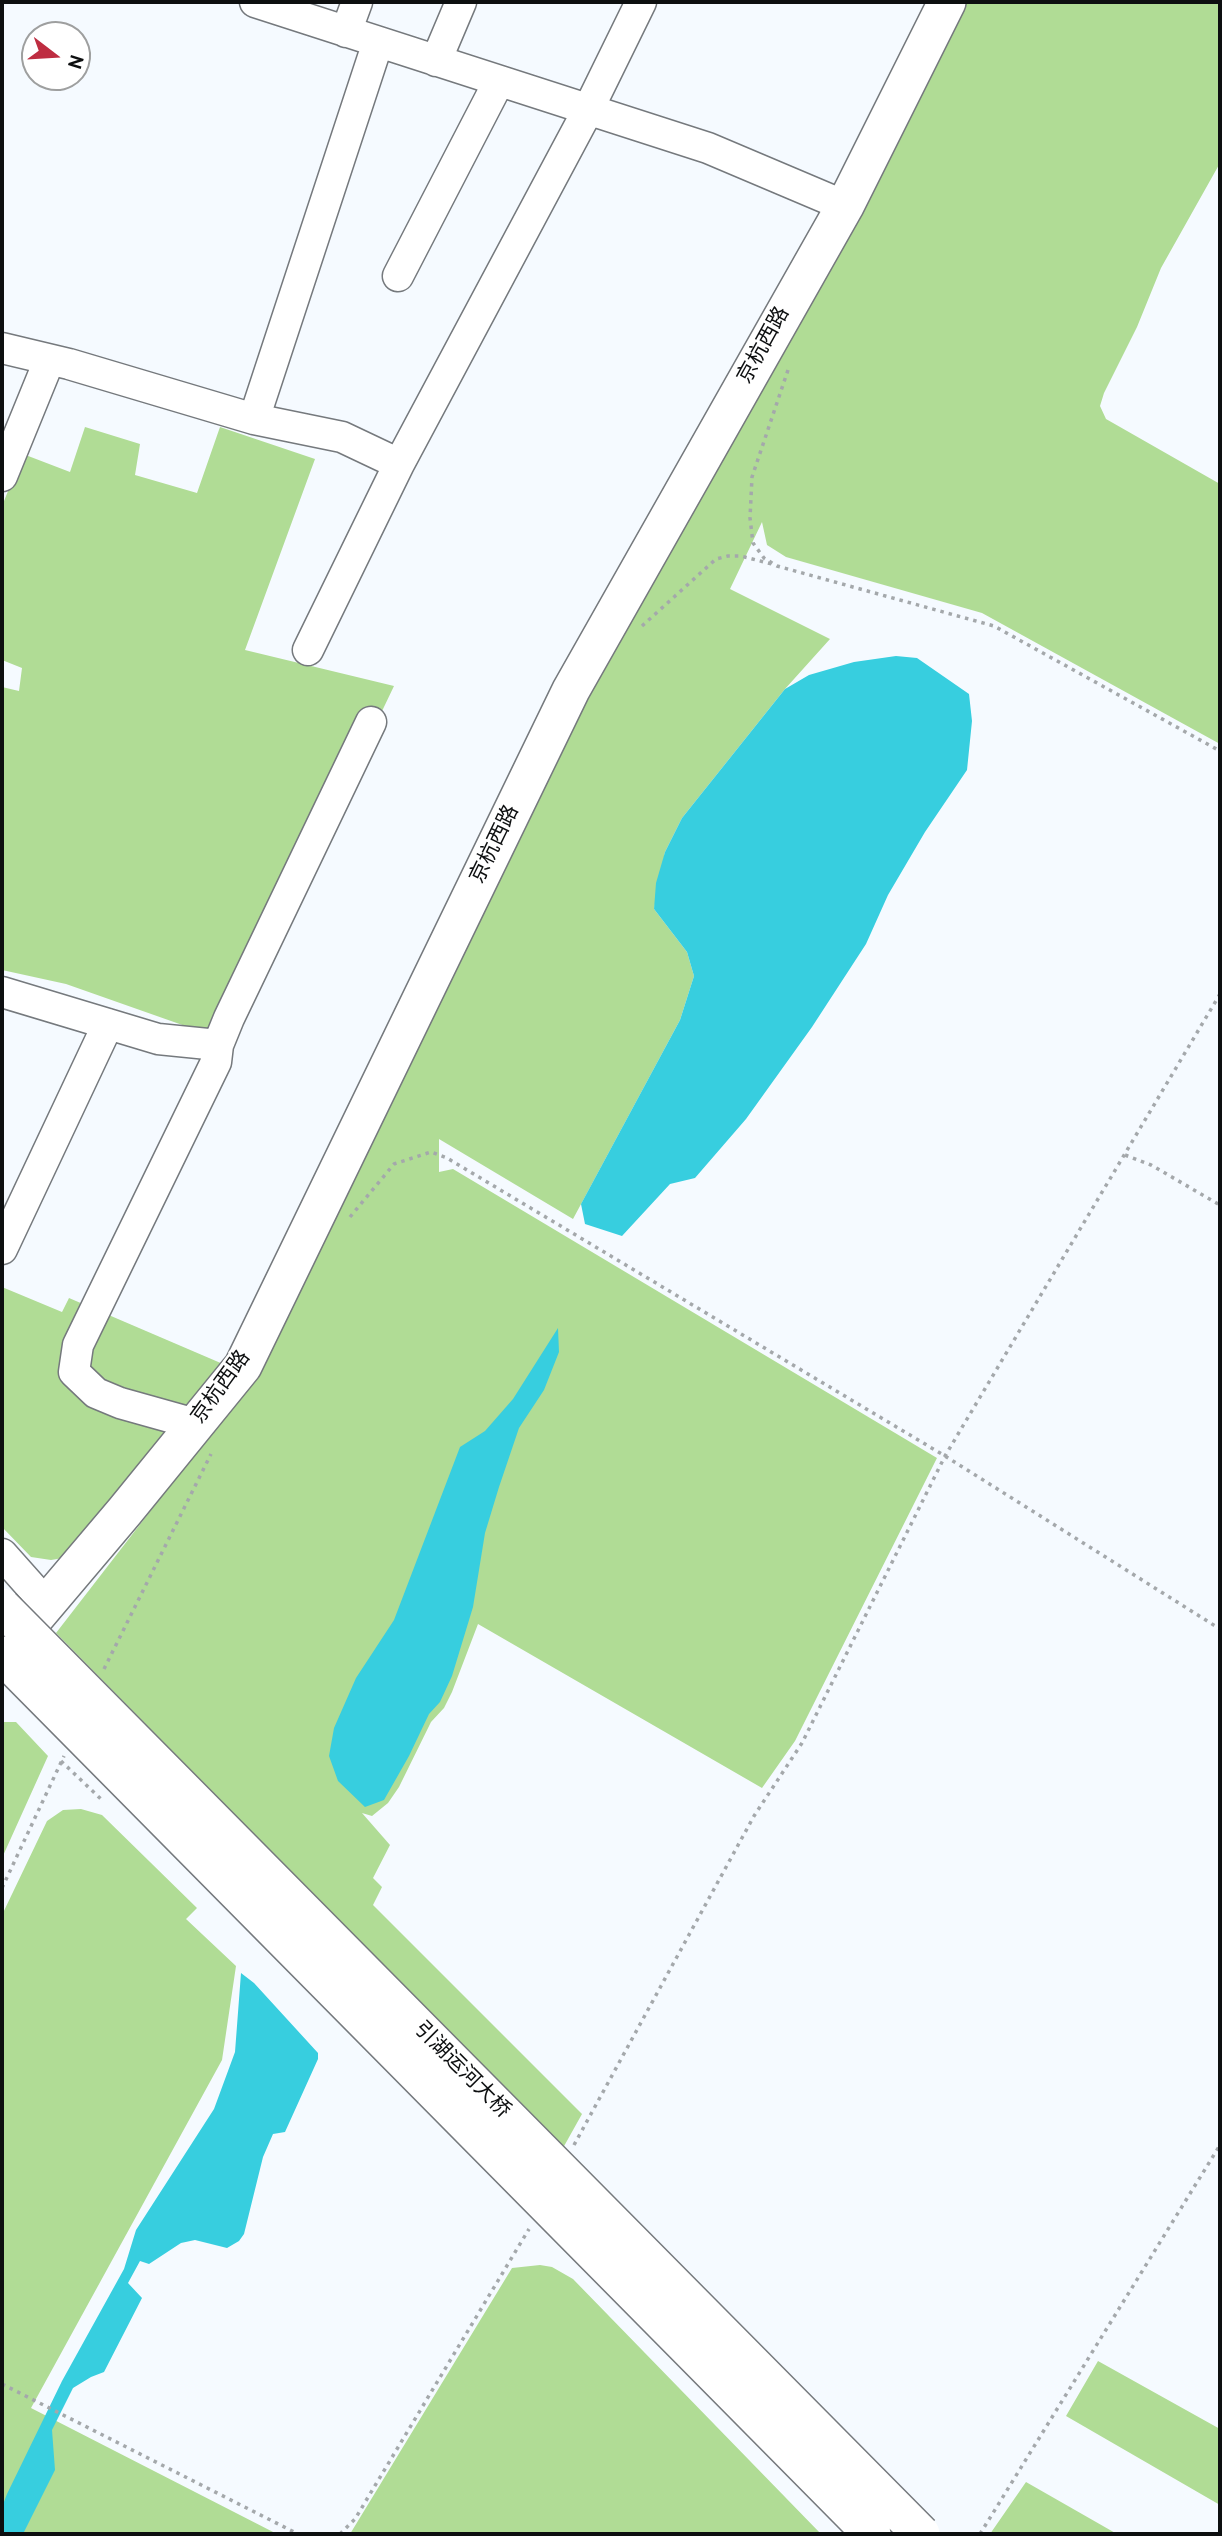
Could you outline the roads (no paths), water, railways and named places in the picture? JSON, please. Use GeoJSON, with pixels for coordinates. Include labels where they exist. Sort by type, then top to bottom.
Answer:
{"type":"FeatureCollection","features":[{"type":"Feature","properties":{"kind":"main road","name":"京杭西路"},"geometry":{"type":"LineString","coordinates":[[2,1656],[44,1607],[203,1439],[243,1366],[571,690],[845,206],[947,2]]}},
{"type":"Feature","properties":{"kind":"main road","name":"引湖运河大桥"},"geometry":{"type":"LineString","coordinates":[[2,1607],[921,2534]]}},
{"type":"Feature","properties":{"kind":"main road","name":"引湖运河大桥"},"geometry":{"type":"LineString","coordinates":[[2,1656],[872,2534]]}},
{"type":"Feature","properties":{"kind":"street"},"geometry":{"type":"LineString","coordinates":[[346,32],[357,2]]}},
{"type":"Feature","properties":{"kind":"street"},"geometry":{"type":"LineString","coordinates":[[436,61],[461,2]]}},
{"type":"Feature","properties":{"kind":"street"},"geometry":{"type":"LineString","coordinates":[[309,650],[399,464],[588,110],[641,2]]}},
{"type":"Feature","properties":{"kind":"street"},"geometry":{"type":"LineString","coordinates":[[260,3],[708,148],[845,206]]}},
{"type":"Feature","properties":{"kind":"street"},"geometry":{"type":"LineString","coordinates":[[254,419],[378,42]]}},
{"type":"Feature","properties":{"kind":"street"},"geometry":{"type":"LineString","coordinates":[[398,276],[499,82]]}},
{"type":"Feature","properties":{"kind":"street"},"geometry":{"type":"LineString","coordinates":[[2,348],[69,364],[254,419],[342,437],[399,464]]}},
{"type":"Feature","properties":{"kind":"street"},"geometry":{"type":"LineString","coordinates":[[2,476],[49,361]]}},
{"type":"Feature","properties":{"kind":"street"},"geometry":{"type":"LineString","coordinates":[[203,1439],[96,1393],[74,1372],[74,1360],[78,1345],[216,1062],[218,1045],[371,722]]}},
{"type":"Feature","properties":{"kind":"street"},"geometry":{"type":"LineString","coordinates":[[2,992],[158,1039],[218,1045]]}},
{"type":"Feature","properties":{"kind":"street"},"geometry":{"type":"LineString","coordinates":[[2,1249],[108,1024]]}},
{"type":"Feature","properties":{"kind":"street"},"geometry":{"type":"LineString","coordinates":[[2,1554],[34,1590],[44,1607]]}},
{"type":"Feature","properties":{"kind":"water"},"geometry":{"type":"Polygon","coordinates":[[[896,656],[917,658],[969,694],[972,721],[967,770],[925,832],[888,895],[866,944],[812,1027],[746,1119],[695,1178],[670,1184],[622,1236],[585,1224],[581,1204],[680,1020],[694,976],[687,952],[654,909],[656,883],[665,852],[682,818],[785,689],[809,675],[854,662],[896,656]]]}},
{"type":"Feature","properties":{"kind":"water"},"geometry":{"type":"Polygon","coordinates":[[[558,1328],[559,1352],[544,1390],[519,1428],[499,1487],[485,1533],[473,1607],[452,1676],[384,1800],[365,1807],[338,1781],[329,1756],[334,1728],[356,1678],[394,1620],[460,1447],[485,1431],[513,1399],[558,1328]]]}},
{"type":"Feature","properties":{"kind":"water"},"geometry":{"type":"Polygon","coordinates":[[[241,1973],[254,1983],[318,2053],[318,2059],[285,2132],[273,2134],[263,2157],[244,2234],[239,2241],[227,2248],[195,2240],[181,2243],[149,2264],[140,2261],[128,2283],[142,2298],[104,2372],[73,2388],[52,2430],[55,2470],[23,2534],[2,2534],[2,2507],[7,2494],[62,2381],[124,2269],[136,2230],[214,2109],[235,2052],[241,1973]]]}}]}
